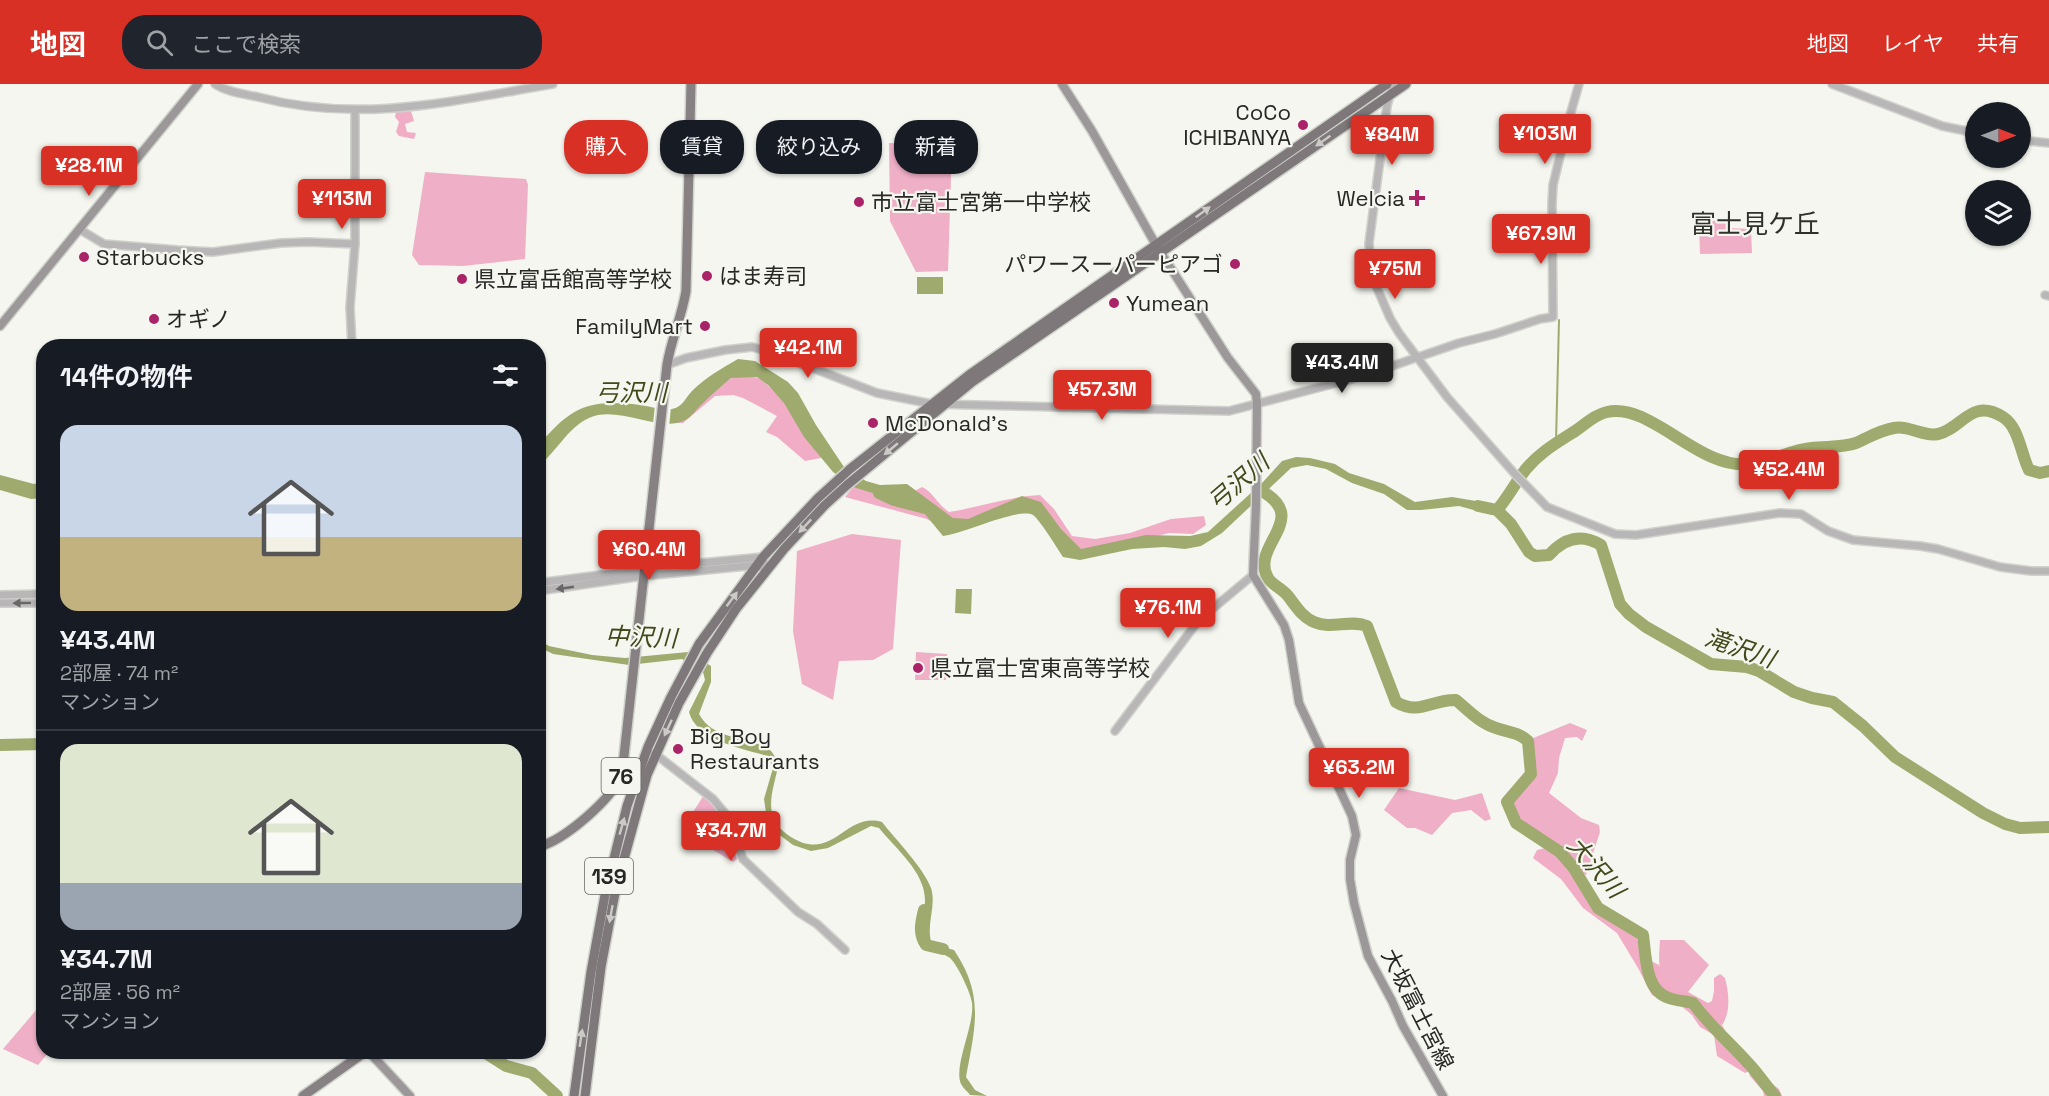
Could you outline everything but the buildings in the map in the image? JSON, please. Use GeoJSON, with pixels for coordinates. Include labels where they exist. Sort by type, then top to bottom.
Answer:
{"type":"FeatureCollection","features":[{"type":"Feature","properties":{"kind":"highway","name":"139"},"geometry":{"type":"LineString","coordinates":[[574,1096],[591,972],[605,895],[627,806],[698,646],[760,561],[818,498],[859,475],[972,382],[1390,87],[1406,84]]}},
{"type":"Feature","properties":{"kind":"highway","name":"139"},"geometry":{"type":"LineString","coordinates":[[585,1096],[601,967],[616,888],[652,751],[707,653],[736,609],[843,482],[850,469],[969,375],[1158,249]]}},
{"type":"Feature","properties":{"kind":"main road"},"geometry":{"type":"LineString","coordinates":[[0,326],[198,84]]}},
{"type":"Feature","properties":{"kind":"main road","name":"76"},"geometry":{"type":"LineString","coordinates":[[546,845],[573,829],[618,786],[622,774],[667,365],[686,291],[691,84]]}},
{"type":"Feature","properties":{"kind":"main road"},"geometry":{"type":"LineString","coordinates":[[1062,84],[1092,131],[1158,249],[1228,358],[1256,394],[1256,506],[1253,575]]}},
{"type":"Feature","properties":{"kind":"main road","name":"大坂富士宮線"},"geometry":{"type":"LineString","coordinates":[[1253,575],[1284,625],[1289,640],[1299,703],[1352,816],[1356,835],[1350,860],[1350,879],[1368,956],[1403,1026],[1443,1096]]}},
{"type":"Feature","properties":{"kind":"main road"},"geometry":{"type":"LineString","coordinates":[[303,1096],[357,1059]]}},
{"type":"Feature","properties":{"kind":"main road"},"geometry":{"type":"LineString","coordinates":[[374,1059],[410,1096]]}},
{"type":"Feature","properties":{"kind":"street"},"geometry":{"type":"LineString","coordinates":[[214,84],[298,106],[355,111],[430,104],[553,84]]}},
{"type":"Feature","properties":{"kind":"street"},"geometry":{"type":"LineString","coordinates":[[667,365],[686,358],[752,347],[774,353],[877,393],[932,404],[1229,411],[1363,376],[1418,359],[1459,343],[1553,317],[1553,185],[1579,84]]}},
{"type":"Feature","properties":{"kind":"street"},"geometry":{"type":"LineString","coordinates":[[1832,84],[1942,126],[1965,131]]}},
{"type":"Feature","properties":{"kind":"street"},"geometry":{"type":"LineString","coordinates":[[1390,87],[1369,243],[1369,262],[1374,284],[1390,318],[1447,397],[1547,507],[1615,534],[1636,535],[1780,513],[1801,514],[1828,531],[1853,540],[1920,546],[2000,567],[2049,571]]}},
{"type":"Feature","properties":{"kind":"street"},"geometry":{"type":"LineString","coordinates":[[352,339],[350,307],[355,244],[355,111]]}},
{"type":"Feature","properties":{"kind":"street"},"geometry":{"type":"LineString","coordinates":[[2031,141],[2049,143]]}},
{"type":"Feature","properties":{"kind":"street"},"geometry":{"type":"LineString","coordinates":[[79,229],[104,244],[213,252],[299,242],[355,244]]}},
{"type":"Feature","properties":{"kind":"street"},"geometry":{"type":"LineString","coordinates":[[546,582],[760,561],[766,572]]}},
{"type":"Feature","properties":{"kind":"street"},"geometry":{"type":"LineString","coordinates":[[546,590],[643,573]]}},
{"type":"Feature","properties":{"kind":"street"},"geometry":{"type":"LineString","coordinates":[[1115,731],[1199,621],[1253,575]]}},
{"type":"Feature","properties":{"kind":"street"},"geometry":{"type":"LineString","coordinates":[[0,595],[36,594]]}},
{"type":"Feature","properties":{"kind":"street"},"geometry":{"type":"LineString","coordinates":[[0,603],[36,603]]}},
{"type":"Feature","properties":{"kind":"street"},"geometry":{"type":"LineString","coordinates":[[652,751],[718,804],[732,826],[738,850],[743,859],[798,912],[817,924],[845,950]]}},
{"type":"Feature","properties":{"kind":"shaded area"},"geometry":{"type":"Polygon","coordinates":[[[396,111],[411,111],[414,121],[405,124],[407,132],[416,133],[414,139],[399,136],[396,132],[399,122],[395,117],[396,111]]]}},
{"type":"Feature","properties":{"kind":"shaded area"},"geometry":{"type":"Polygon","coordinates":[[[889,143],[894,143],[894,174],[951,174],[948,271],[916,272],[890,221],[889,143]]]}},
{"type":"Feature","properties":{"kind":"shaded area"},"geometry":{"type":"Polygon","coordinates":[[[425,172],[526,179],[528,185],[525,259],[463,266],[419,265],[412,255],[425,172]]]}},
{"type":"Feature","properties":{"kind":"shaded area"},"geometry":{"type":"Polygon","coordinates":[[[1726,219],[1730,228],[1751,229],[1752,253],[1700,254],[1699,223],[1726,219]]]}},
{"type":"Feature","properties":{"kind":"shaded area"},"geometry":{"type":"Polygon","coordinates":[[[917,277],[943,277],[943,294],[917,294],[917,277]]]}},
{"type":"Feature","properties":{"kind":"shaded area"},"geometry":{"type":"Polygon","coordinates":[[[738,359],[755,361],[788,382],[798,393],[844,467],[866,481],[880,485],[907,484],[953,518],[968,519],[1022,496],[1041,502],[1061,529],[1081,549],[1146,535],[1190,536],[1208,532],[1263,482],[1282,461],[1296,457],[1335,464],[1349,473],[1384,484],[1415,502],[1452,497],[1494,504],[1492,515],[1459,506],[1407,510],[1384,494],[1352,483],[1326,469],[1307,465],[1291,468],[1222,533],[1201,546],[1185,549],[1164,547],[1132,549],[1080,560],[1063,557],[1033,515],[1016,515],[943,536],[924,513],[910,504],[856,488],[833,472],[804,437],[784,403],[768,385],[757,377],[731,378],[689,418],[677,423],[665,424],[613,414],[589,418],[574,428],[546,459],[546,437],[562,421],[583,408],[607,403],[622,403],[664,409],[676,408],[702,382],[738,359]]]}},
{"type":"Feature","properties":{"kind":"shaded area"},"geometry":{"type":"Polygon","coordinates":[[[737,375],[760,378],[815,430],[822,448],[821,458],[805,461],[777,437],[766,432],[777,416],[733,395],[715,396],[683,423],[673,423],[722,383],[737,375]]]}},
{"type":"Feature","properties":{"kind":"shaded area"},"geometry":{"type":"Polygon","coordinates":[[[0,475],[36,484],[36,499],[31,499],[0,490],[0,475]]]}},
{"type":"Feature","properties":{"kind":"shaded area"},"geometry":{"type":"Polygon","coordinates":[[[858,481],[911,493],[922,487],[929,491],[949,512],[1040,495],[1054,509],[1072,536],[1095,539],[1130,533],[1171,519],[1204,516],[1206,525],[1193,534],[1169,533],[1079,556],[1038,513],[1015,510],[947,531],[927,519],[845,497],[858,481]]]}},
{"type":"Feature","properties":{"kind":"shaded area"},"geometry":{"type":"Polygon","coordinates":[[[852,534],[901,540],[893,649],[873,660],[839,661],[833,700],[802,684],[793,631],[797,551],[852,534]]]}},
{"type":"Feature","properties":{"kind":"shaded area"},"geometry":{"type":"Polygon","coordinates":[[[956,589],[972,589],[971,614],[955,613],[956,589]]]}},
{"type":"Feature","properties":{"kind":"shaded area"},"geometry":{"type":"Polygon","coordinates":[[[546,644],[592,655],[625,658],[688,652],[711,666],[711,682],[699,714],[706,723],[723,734],[763,746],[771,751],[779,763],[771,803],[774,820],[780,828],[803,843],[816,844],[827,842],[858,824],[869,821],[882,822],[916,863],[931,888],[933,902],[930,937],[932,944],[954,950],[970,982],[975,1012],[966,1077],[975,1090],[987,1096],[970,1095],[961,1084],[959,1076],[972,1012],[969,993],[953,961],[928,947],[923,941],[921,926],[925,905],[924,890],[915,870],[879,828],[871,826],[828,848],[811,851],[793,845],[773,830],[766,813],[764,799],[773,768],[768,756],[722,742],[701,730],[693,722],[689,712],[705,680],[703,672],[682,659],[629,665],[553,654],[546,650],[546,644]]]}},
{"type":"Feature","properties":{"kind":"shaded area"},"geometry":{"type":"Polygon","coordinates":[[[916,652],[947,654],[946,680],[915,680],[916,652]]]}},
{"type":"Feature","properties":{"kind":"shaded area"},"geometry":{"type":"Polygon","coordinates":[[[1570,723],[1587,730],[1582,741],[1577,737],[1565,738],[1559,758],[1558,773],[1549,793],[1581,818],[1599,825],[1600,832],[1586,875],[1583,874],[1575,860],[1557,845],[1535,836],[1523,825],[1513,815],[1509,803],[1532,775],[1534,761],[1531,739],[1570,723]]]}},
{"type":"Feature","properties":{"kind":"shaded area"},"geometry":{"type":"Polygon","coordinates":[[[1399,788],[1455,800],[1482,793],[1491,819],[1485,821],[1471,810],[1452,813],[1432,835],[1415,828],[1407,828],[1384,810],[1399,788]]]}},
{"type":"Feature","properties":{"kind":"shaded area"},"geometry":{"type":"Polygon","coordinates":[[[704,795],[729,827],[737,859],[733,862],[690,836],[701,818],[693,812],[704,795]]]}},
{"type":"Feature","properties":{"kind":"shaded area"},"geometry":{"type":"Polygon","coordinates":[[[1549,847],[1562,859],[1602,915],[1636,933],[1641,956],[1659,965],[1665,981],[1673,989],[1688,992],[1708,1003],[1712,1001],[1714,978],[1720,974],[1725,978],[1728,1002],[1727,1014],[1722,1025],[1731,1041],[1755,1068],[1745,1073],[1717,1056],[1714,1035],[1700,1027],[1692,1015],[1680,1005],[1652,995],[1617,933],[1583,908],[1561,879],[1533,858],[1537,850],[1549,847]]]}},
{"type":"Feature","properties":{"kind":"shaded area"},"geometry":{"type":"Polygon","coordinates":[[[1660,940],[1684,940],[1709,965],[1688,992],[1673,990],[1664,981],[1660,968],[1660,940]]]}},
{"type":"Feature","properties":{"kind":"shaded area"},"geometry":{"type":"Polygon","coordinates":[[[36,1010],[36,1059],[43,1059],[38,1065],[3,1049],[36,1010]]]}},
{"type":"Feature","properties":{"kind":"shaded area"},"geometry":{"type":"Polygon","coordinates":[[[1755,1071],[1779,1089],[1782,1096],[1764,1096],[1763,1091],[1749,1075],[1755,1071]]]}},
{"type":"Feature","properties":{"kind":"pier"},"geometry":{"type":"Polygon","coordinates":[[[655,405],[671,407],[669,427],[653,424],[655,405]]]}},
{"type":"Feature","properties":{"kind":"waterway"},"geometry":{"type":"LineString","coordinates":[[1556,442],[1559,320]]}},
{"type":"Feature","properties":{"kind":"waterway","name":"弓沢川"},"geometry":{"type":"LineString","coordinates":[[1478,506],[1497,510],[1536,458],[1593,418],[1607,412],[1624,412],[1641,417],[1712,457],[1730,463],[1749,464],[1803,449],[1851,445],[1894,428],[1938,434],[1975,412],[1992,412],[2003,417],[2013,427],[2029,470],[2040,473],[2049,471]]}},
{"type":"Feature","properties":{"kind":"waterway","name":"大沢川"},"geometry":{"type":"LineString","coordinates":[[1260,490],[1275,501],[1281,511],[1281,522],[1266,554],[1264,566],[1268,578],[1303,614],[1314,622],[1327,625],[1360,624],[1367,626],[1396,702],[1404,706],[1419,707],[1456,700],[1485,723],[1516,734],[1528,741],[1531,774],[1507,802],[1516,823],[1560,852],[1573,867],[1598,908],[1643,935],[1648,972],[1655,988],[1669,998],[1693,1003],[1752,1067],[1775,1096]]}},
{"type":"Feature","properties":{"kind":"waterway","name":"弓沢川"},"geometry":{"type":"LineString","coordinates":[[879,493],[894,500],[925,508]]}},
{"type":"Feature","properties":{"kind":"waterway","name":"滝沢川"},"geometry":{"type":"LineString","coordinates":[[1497,510],[1511,524],[1529,552],[1535,556],[1549,555],[1567,541],[1574,539],[1587,539],[1601,545],[1620,604],[1646,627],[1711,664],[1747,667],[1759,671],[1794,692],[1833,702],[1863,726],[1895,757],[1983,813],[2005,824],[2020,828],[2049,827]]}},
{"type":"Feature","properties":{"kind":"waterway"},"geometry":{"type":"LineString","coordinates":[[0,745],[36,744]]}},
{"type":"Feature","properties":{"kind":"waterway","name":"中沢川"},"geometry":{"type":"LineString","coordinates":[[924,910],[921,928],[923,941],[926,945],[943,949]]}},
{"type":"Feature","properties":{"kind":"waterway"},"geometry":{"type":"LineString","coordinates":[[495,1059],[506,1066],[532,1073],[557,1096]]}},
{"type":"Feature","properties":{"kind":"place","name":"CoCo ICHIBANYA"},"geometry":{"type":"Point","coordinates":[1303,125]}},
{"type":"Feature","properties":{"kind":"place","name":"Welcia"},"geometry":{"type":"Point","coordinates":[1417,198]}},
{"type":"Feature","properties":{"kind":"place","name":"市立富士宮第一中学校"},"geometry":{"type":"Point","coordinates":[859,202]}},
{"type":"Feature","properties":{"kind":"place","name":"Starbucks"},"geometry":{"type":"Point","coordinates":[84,257]}},
{"type":"Feature","properties":{"kind":"place","name":"パワースーパーピアゴ"},"geometry":{"type":"Point","coordinates":[1235,264]}},
{"type":"Feature","properties":{"kind":"place","name":"はま寿司"},"geometry":{"type":"Point","coordinates":[707,276]}},
{"type":"Feature","properties":{"kind":"place","name":"県立富岳館高等学校"},"geometry":{"type":"Point","coordinates":[462,279]}},
{"type":"Feature","properties":{"kind":"place","name":"Yumean"},"geometry":{"type":"Point","coordinates":[1114,303]}},
{"type":"Feature","properties":{"kind":"place","name":"オギノ"},"geometry":{"type":"Point","coordinates":[154,319]}},
{"type":"Feature","properties":{"kind":"place","name":"FamilyMart"},"geometry":{"type":"Point","coordinates":[705,326]}},
{"type":"Feature","properties":{"kind":"place","name":"McDonald's"},"geometry":{"type":"Point","coordinates":[873,423]}},
{"type":"Feature","properties":{"kind":"place","name":"県立富士宮東高等学校"},"geometry":{"type":"Point","coordinates":[918,668]}},
{"type":"Feature","properties":{"kind":"place","name":"Big Boy Restaurants"},"geometry":{"type":"Point","coordinates":[678,749]}},
{"type":"Feature","properties":{"kind":"district","name":"富士見ケ丘"},"geometry":{"type":"Point","coordinates":[1755,224]}}]}
